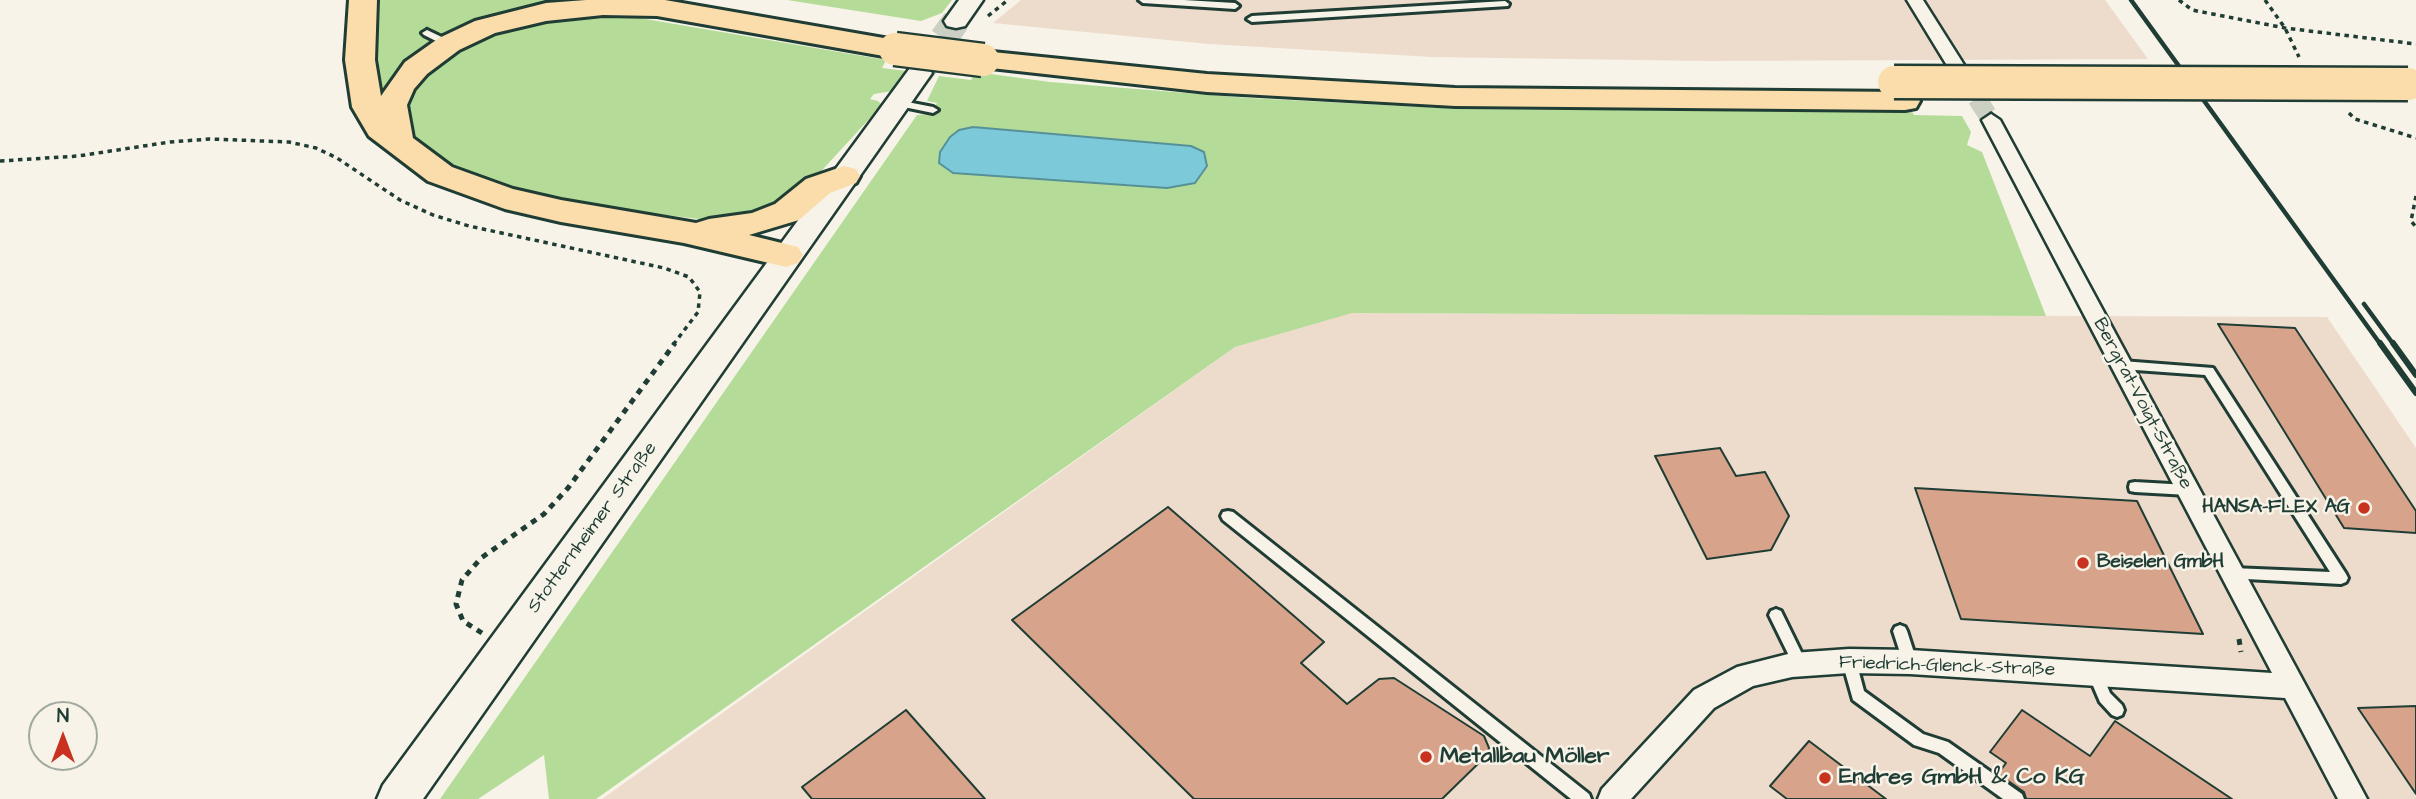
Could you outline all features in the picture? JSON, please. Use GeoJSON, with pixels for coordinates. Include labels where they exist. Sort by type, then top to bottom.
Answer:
{"type":"FeatureCollection","features":[{"type":"Feature","properties":{"kind":"highway"},"geometry":{"type":"LineString","coordinates":[[363,0],[360,61],[367,107],[380,129],[440,174],[505,198],[561,211],[684,232],[786,255]]}},
{"type":"Feature","properties":{"kind":"highway"},"geometry":{"type":"LineString","coordinates":[[620,0],[654,8],[1207,83],[1455,97],[2414,90]]}},
{"type":"Feature","properties":{"kind":"highway"},"geometry":{"type":"LineString","coordinates":[[711,0],[900,40]]}},
{"type":"Feature","properties":{"kind":"highway"},"geometry":{"type":"LineString","coordinates":[[398,143],[392,104],[400,87],[438,38],[547,12],[603,7],[654,8]]}},
{"type":"Feature","properties":{"kind":"highway"},"geometry":{"type":"LineString","coordinates":[[684,232],[739,227],[770,218],[796,206],[818,186],[844,176]]}},
{"type":"Feature","properties":{"kind":"main road"},"geometry":{"type":"LineString","coordinates":[[956,21],[971,0]]}},
{"type":"Feature","properties":{"kind":"main road","name":"Stotternheimer Straße"},"geometry":{"type":"LineString","coordinates":[[398,799],[919,73]]}},
{"type":"Feature","properties":{"kind":"street"},"geometry":{"type":"LineString","coordinates":[[1915,0],[1957,68]]}},
{"type":"Feature","properties":{"kind":"street","name":"Bergrat-Voigt-Straße"},"geometry":{"type":"LineString","coordinates":[[1991,120],[2353,799]]}},
{"type":"Feature","properties":{"kind":"street","name":"Friedrich-Glenck-Straße"},"geometry":{"type":"LineString","coordinates":[[1612,799],[1704,699],[1747,675],[1800,664],[1910,662],[2291,686]]}},
{"type":"Feature","properties":{"kind":"lane"},"geometry":{"type":"LineString","coordinates":[[1143,0],[1235,6]]}},
{"type":"Feature","properties":{"kind":"lane"},"geometry":{"type":"LineString","coordinates":[[1252,19],[1505,4]]}},
{"type":"Feature","properties":{"kind":"lane"},"geometry":{"type":"LineString","coordinates":[[897,103],[933,110]]}},
{"type":"Feature","properties":{"kind":"lane"},"geometry":{"type":"LineString","coordinates":[[2122,365],[2209,371],[2341,578],[2232,574]]}},
{"type":"Feature","properties":{"kind":"lane"},"geometry":{"type":"LineString","coordinates":[[2135,487],[2188,490]]}},
{"type":"Feature","properties":{"kind":"lane"},"geometry":{"type":"LineString","coordinates":[[1228,516],[1583,799]]}},
{"type":"Feature","properties":{"kind":"lane"},"geometry":{"type":"LineString","coordinates":[[1776,615],[1800,664]]}},
{"type":"Feature","properties":{"kind":"lane"},"geometry":{"type":"LineString","coordinates":[[1900,631],[1910,662]]}},
{"type":"Feature","properties":{"kind":"lane"},"geometry":{"type":"LineString","coordinates":[[1849,662],[1858,695],[1919,740],[1943,747],[2016,799]]}},
{"type":"Feature","properties":{"kind":"lane"},"geometry":{"type":"LineString","coordinates":[[2095,674],[2105,697],[2117,710]]}},
{"type":"Feature","properties":{"kind":"path"},"geometry":{"type":"LineString","coordinates":[[2179,0],[2192,9],[2285,28],[2416,44]]}},
{"type":"Feature","properties":{"kind":"path"},"geometry":{"type":"LineString","coordinates":[[0,161],[78,156],[170,142],[210,139],[289,142],[316,148],[337,158],[400,200],[433,215],[469,226],[664,268],[689,277],[701,292],[698,312],[568,488],[544,514],[481,558],[462,580],[456,604],[463,621],[507,648]]}},
{"type":"Feature","properties":{"kind":"path"},"geometry":{"type":"LineString","coordinates":[[2416,196],[2411,221],[2416,227]]}},
{"type":"Feature","properties":{"kind":"shaded area"},"geometry":{"type":"Polygon","coordinates":[[[1021,0],[2105,0],[2148,59],[1708,61],[1432,57],[1209,44],[993,23],[1021,0]]]}},
{"type":"Feature","properties":{"kind":"shaded area"},"geometry":{"type":"Polygon","coordinates":[[[1351,313],[2327,317],[2416,448],[2416,799],[602,799],[1235,347],[1351,313]]]}},
{"type":"Feature","properties":{"kind":"green space"},"geometry":{"type":"Polygon","coordinates":[[[370,0],[578,1],[450,36],[431,30],[422,34],[433,43],[375,109],[370,0]]]}},
{"type":"Feature","properties":{"kind":"green space"},"geometry":{"type":"Polygon","coordinates":[[[787,0],[952,0],[942,13],[921,21],[787,0]]]}},
{"type":"Feature","properties":{"kind":"green space"},"geometry":{"type":"Polygon","coordinates":[[[616,14],[886,60],[882,68],[907,71],[892,91],[874,94],[870,99],[882,105],[802,192],[765,213],[717,221],[605,208],[549,198],[484,180],[433,156],[410,134],[404,94],[439,55],[532,18],[616,14]]]}},
{"type":"Feature","properties":{"kind":"green space"},"geometry":{"type":"Polygon","coordinates":[[[976,72],[1050,82],[1249,98],[1461,109],[1912,112],[1914,115],[1962,116],[1971,132],[1967,145],[1982,152],[2046,316],[1352,313],[1235,347],[596,799],[549,799],[544,755],[478,799],[440,799],[917,115],[929,114],[937,103],[927,101],[939,76],[971,80],[976,72]]]}},
{"type":"Feature","properties":{"kind":"water"},"geometry":{"type":"Polygon","coordinates":[[[973,127],[1191,146],[1204,152],[1207,166],[1195,183],[1167,188],[953,173],[939,163],[940,152],[950,137],[959,130],[973,127]]]}},
{"type":"Feature","properties":{"kind":"building"},"geometry":{"type":"Polygon","coordinates":[[[2218,324],[2295,328],[2416,511],[2416,533],[2344,528],[2218,324]]]}},
{"type":"Feature","properties":{"kind":"building"},"geometry":{"type":"Polygon","coordinates":[[[1720,448],[1736,476],[1765,472],[1789,516],[1771,550],[1707,559],[1655,456],[1720,448]]]}},
{"type":"Feature","properties":{"kind":"building"},"geometry":{"type":"Polygon","coordinates":[[[1915,488],[2137,501],[2203,634],[1961,619],[1915,488]]]}},
{"type":"Feature","properties":{"kind":"building"},"geometry":{"type":"Polygon","coordinates":[[[1168,507],[1324,642],[1301,663],[1347,704],[1379,679],[1394,678],[1484,736],[1489,748],[1487,755],[1442,799],[1194,799],[1012,620],[1168,507]]]}},
{"type":"Feature","properties":{"kind":"building"},"geometry":{"type":"Polygon","coordinates":[[[2416,706],[2416,794],[2358,708],[2416,706]]]}},
{"type":"Feature","properties":{"kind":"building"},"geometry":{"type":"Polygon","coordinates":[[[906,710],[985,799],[812,799],[802,787],[906,710]]]}},
{"type":"Feature","properties":{"kind":"building"},"geometry":{"type":"Polygon","coordinates":[[[2022,710],[2090,756],[2115,721],[2232,799],[2026,799],[2024,792],[1998,774],[2006,763],[1990,752],[2022,710]]]}},
{"type":"Feature","properties":{"kind":"building"},"geometry":{"type":"Polygon","coordinates":[[[1809,741],[1886,799],[1787,799],[1770,786],[1809,741]]]}},
{"type":"Feature","properties":{"kind":"tunnel"},"geometry":{"type":"LineString","coordinates":[[919,73],[956,21]]}},
{"type":"Feature","properties":{"kind":"tunnel"},"geometry":{"type":"LineString","coordinates":[[1961,74],[1991,120]]}},
{"type":"Feature","properties":{"kind":"railway"},"geometry":{"type":"LineString","coordinates":[[2131,0],[2381,345]]}},
{"type":"Feature","properties":{"kind":"railway"},"geometry":{"type":"LineString","coordinates":[[2364,304],[2394,345]]}},
{"type":"Feature","properties":{"kind":"railway"},"geometry":{"type":"LineString","coordinates":[[2380,343],[2416,393]]}},
{"type":"Feature","properties":{"kind":"railway"},"geometry":{"type":"LineString","coordinates":[[2393,343],[2416,375]]}},
{"type":"Feature","properties":{"kind":"place","name":"HANSA-FLEX AG"},"geometry":{"type":"Point","coordinates":[2364,508]}},
{"type":"Feature","properties":{"kind":"place","name":"Beiselen GmbH"},"geometry":{"type":"Point","coordinates":[2083,563]}},
{"type":"Feature","properties":{"kind":"place","name":"Metallbau Möller"},"geometry":{"type":"Point","coordinates":[1426,757]}},
{"type":"Feature","properties":{"kind":"place","name":"Endres GmbH & Co KG"},"geometry":{"type":"Point","coordinates":[1825,778]}}]}
